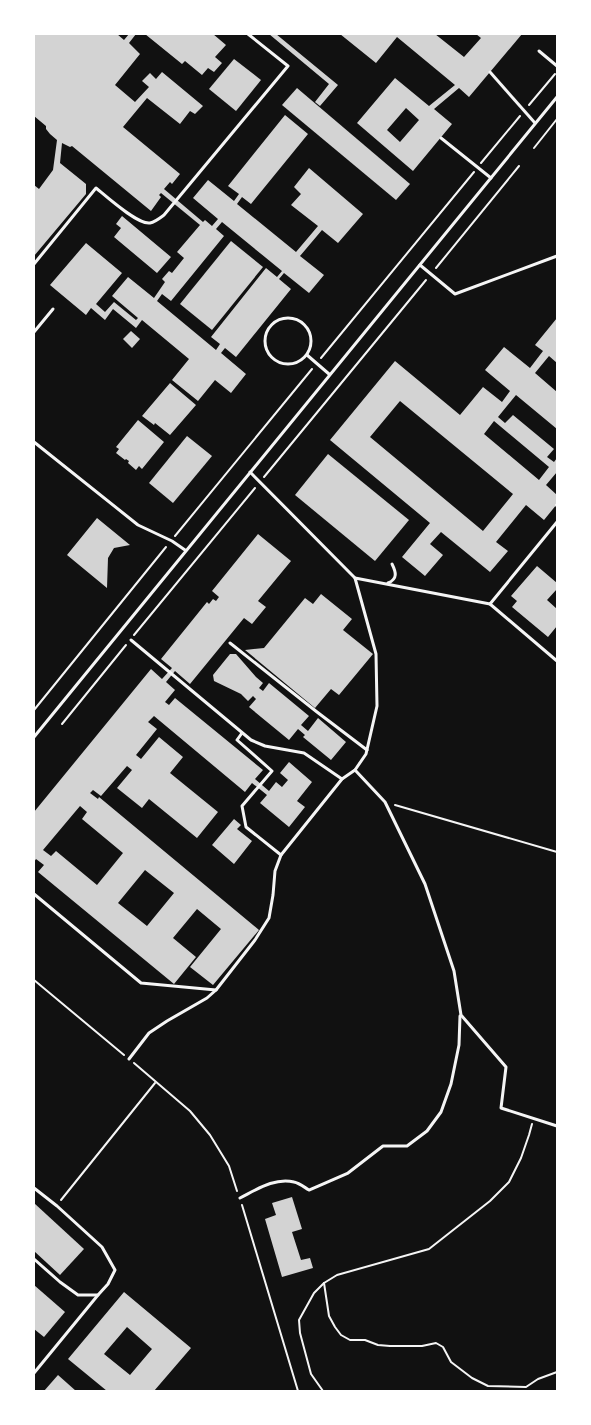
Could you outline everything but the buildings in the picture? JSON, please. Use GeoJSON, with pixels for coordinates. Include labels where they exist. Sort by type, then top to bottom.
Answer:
{"type":"FeatureCollection","features":[{"type":"Feature","properties":{"kind":"lane"},"geometry":{"type":"LineString","coordinates":[[34,264],[96,188],[138,220],[148,224],[164,215],[288,66],[248,34]]}},
{"type":"Feature","properties":{"kind":"lane"},"geometry":{"type":"LineString","coordinates":[[539,52],[557,66]]}},
{"type":"Feature","properties":{"kind":"lane"},"geometry":{"type":"LineString","coordinates":[[490,72],[536,123]]}},
{"type":"Feature","properties":{"kind":"lane"},"geometry":{"type":"LineString","coordinates":[[34,737],[557,97]]}},
{"type":"Feature","properties":{"kind":"lane"},"geometry":{"type":"LineString","coordinates":[[441,138],[491,178]]}},
{"type":"Feature","properties":{"kind":"lane"},"geometry":{"type":"LineString","coordinates":[[420,265],[455,294],[557,256]]}},
{"type":"Feature","properties":{"kind":"lane"},"geometry":{"type":"LineString","coordinates":[[34,332],[53,308]]}},
{"type":"Feature","properties":{"kind":"lane"},"geometry":{"type":"LineString","coordinates":[[286,317],[299,320],[304,324],[311,336],[307,355],[296,363],[277,362],[267,352],[265,346],[264,340],[268,327],[279,319],[286,317]]}},
{"type":"Feature","properties":{"kind":"lane"},"geometry":{"type":"LineString","coordinates":[[307,355],[330,374]]}},
{"type":"Feature","properties":{"kind":"lane"},"geometry":{"type":"LineString","coordinates":[[34,442],[138,525],[172,541],[186,550]]}},
{"type":"Feature","properties":{"kind":"lane"},"geometry":{"type":"LineString","coordinates":[[129,1060],[149,1034],[167,1021],[207,998],[216,990],[255,940],[269,918],[275,871],[281,855],[342,779],[355,770],[366,754],[377,706],[376,654],[355,578],[250,472]]}},
{"type":"Feature","properties":{"kind":"lane"},"geometry":{"type":"LineString","coordinates":[[490,604],[557,522]]}},
{"type":"Feature","properties":{"kind":"lane"},"geometry":{"type":"LineString","coordinates":[[388,583],[393,581],[396,576],[396,571],[392,564]]}},
{"type":"Feature","properties":{"kind":"lane"},"geometry":{"type":"LineString","coordinates":[[355,578],[490,604],[557,661]]}},
{"type":"Feature","properties":{"kind":"lane"},"geometry":{"type":"LineString","coordinates":[[130,640],[251,740],[265,746],[304,752],[342,779]]}},
{"type":"Feature","properties":{"kind":"lane"},"geometry":{"type":"LineString","coordinates":[[230,642],[367,750]]}},
{"type":"Feature","properties":{"kind":"lane"},"geometry":{"type":"LineString","coordinates":[[242,733],[237,740],[272,771],[242,806],[246,827],[281,855]]}},
{"type":"Feature","properties":{"kind":"lane"},"geometry":{"type":"LineString","coordinates":[[240,1198],[281,1181],[295,1182],[309,1190],[348,1173],[383,1146],[407,1146],[427,1131],[441,1112],[451,1084],[459,1046],[460,1016],[454,971],[425,884],[385,802],[355,770]]}},
{"type":"Feature","properties":{"kind":"lane"},"geometry":{"type":"LineString","coordinates":[[34,894],[141,983],[216,990]]}},
{"type":"Feature","properties":{"kind":"lane"},"geometry":{"type":"LineString","coordinates":[[460,1016],[506,1067],[500,1108],[557,1126]]}},
{"type":"Feature","properties":{"kind":"lane"},"geometry":{"type":"LineString","coordinates":[[34,1188],[102,1247],[115,1270],[108,1284],[34,1373]]}},
{"type":"Feature","properties":{"kind":"lane"},"geometry":{"type":"LineString","coordinates":[[34,1260],[78,1295],[98,1296]]}},
{"type":"Feature","properties":{"kind":"path"},"geometry":{"type":"LineString","coordinates":[[34,710],[557,70]]}},
{"type":"Feature","properties":{"kind":"path"},"geometry":{"type":"LineString","coordinates":[[534,148],[557,119]]}},
{"type":"Feature","properties":{"kind":"path"},"geometry":{"type":"LineString","coordinates":[[201,554],[519,166]]}},
{"type":"Feature","properties":{"kind":"path"},"geometry":{"type":"LineString","coordinates":[[385,802],[557,852]]}},
{"type":"Feature","properties":{"kind":"path"},"geometry":{"type":"LineString","coordinates":[[34,980],[190,1111],[210,1135],[229,1166],[298,1391]]}},
{"type":"Feature","properties":{"kind":"path"},"geometry":{"type":"LineString","coordinates":[[57,1206],[156,1082]]}},
{"type":"Feature","properties":{"kind":"path"},"geometry":{"type":"LineString","coordinates":[[323,1391],[312,1374],[300,1333],[299,1320],[314,1293],[337,1275],[429,1249],[482,1207],[509,1182],[521,1158],[532,1119]]}},
{"type":"Feature","properties":{"kind":"path"},"geometry":{"type":"LineString","coordinates":[[324,1284],[330,1316],[335,1327],[341,1335],[350,1340],[365,1340],[378,1345],[390,1346],[422,1346],[436,1343],[443,1347],[451,1362],[472,1378],[488,1386],[526,1387],[538,1379],[557,1372]]}}]}
